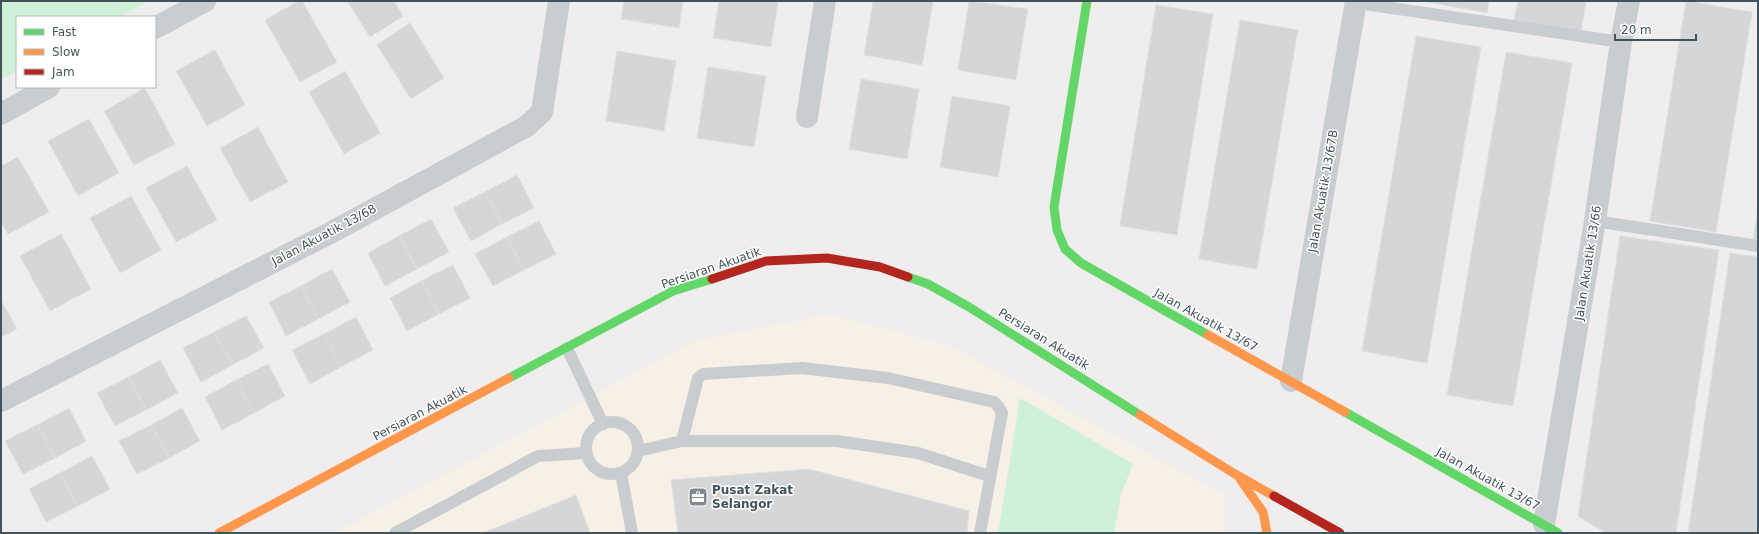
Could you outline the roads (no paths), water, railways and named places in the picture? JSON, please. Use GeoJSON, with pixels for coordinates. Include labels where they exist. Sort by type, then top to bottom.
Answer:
{"type":"FeatureCollection","features":[{"type":"Feature","properties":{"kind":"street"},"geometry":{"type":"LineString","coordinates":[[156,27],[204,1]]}},
{"type":"Feature","properties":{"kind":"street","name":"Jalan Akuatik 13/68"},"geometry":{"type":"LineString","coordinates":[[1,401],[334,231],[527,126],[542,112],[559,1]]}},
{"type":"Feature","properties":{"kind":"street"},"geometry":{"type":"LineString","coordinates":[[807,117],[825,1]]}},
{"type":"Feature","properties":{"kind":"street","name":"Jalan Akuatik 13/67"},"geometry":{"type":"LineString","coordinates":[[1087,1],[1054,207],[1057,230],[1065,249],[1081,263],[1551,529]]}},
{"type":"Feature","properties":{"kind":"street","name":"Jalan Akuatik 13/66"},"geometry":{"type":"LineString","coordinates":[[1551,529],[1621,42],[1629,1]]}},
{"type":"Feature","properties":{"kind":"street","name":"Jalan Akuatik 13/67B"},"geometry":{"type":"LineString","coordinates":[[1290,381],[1352,2]]}},
{"type":"Feature","properties":{"kind":"street"},"geometry":{"type":"LineString","coordinates":[[1,114],[47,88]]}},
{"type":"Feature","properties":{"kind":"street","name":"Persiaran Akuatik"},"geometry":{"type":"LineString","coordinates":[[219,533],[673,291],[766,261],[827,258],[880,267],[928,284],[969,307],[1330,531]]}},
{"type":"Feature","properties":{"kind":"street"},"geometry":{"type":"LineString","coordinates":[[1236,474],[1263,512],[1267,533]]}},
{"type":"Feature","properties":{"kind":"lane"},"geometry":{"type":"LineString","coordinates":[[1352,2],[1621,42]]}},
{"type":"Feature","properties":{"kind":"lane"},"geometry":{"type":"LineString","coordinates":[[1595,221],[1758,246]]}},
{"type":"Feature","properties":{"kind":"lane"},"geometry":{"type":"LineString","coordinates":[[567,348],[603,424]]}},
{"type":"Feature","properties":{"kind":"lane"},"geometry":{"type":"LineString","coordinates":[[682,441],[698,378],[703,374],[802,368],[888,378],[994,402],[1002,413],[989,476],[980,533]]}},
{"type":"Feature","properties":{"kind":"lane"},"geometry":{"type":"LineString","coordinates":[[611,422],[620,423],[635,434],[638,443],[637,459],[621,473],[612,475],[603,473],[589,462],[586,454],[586,444],[589,435],[603,424],[611,422]]}},
{"type":"Feature","properties":{"kind":"lane"},"geometry":{"type":"LineString","coordinates":[[638,451],[682,441],[837,441],[918,453],[989,476]]}},
{"type":"Feature","properties":{"kind":"lane"},"geometry":{"type":"LineString","coordinates":[[395,533],[538,456],[586,454]]}},
{"type":"Feature","properties":{"kind":"lane"},"geometry":{"type":"LineString","coordinates":[[621,473],[632,533]]}},
{"type":"Feature","properties":{"kind":"place","name":"Pusat Zakat Selangor"},"geometry":{"type":"Point","coordinates":[698,497]}}]}
